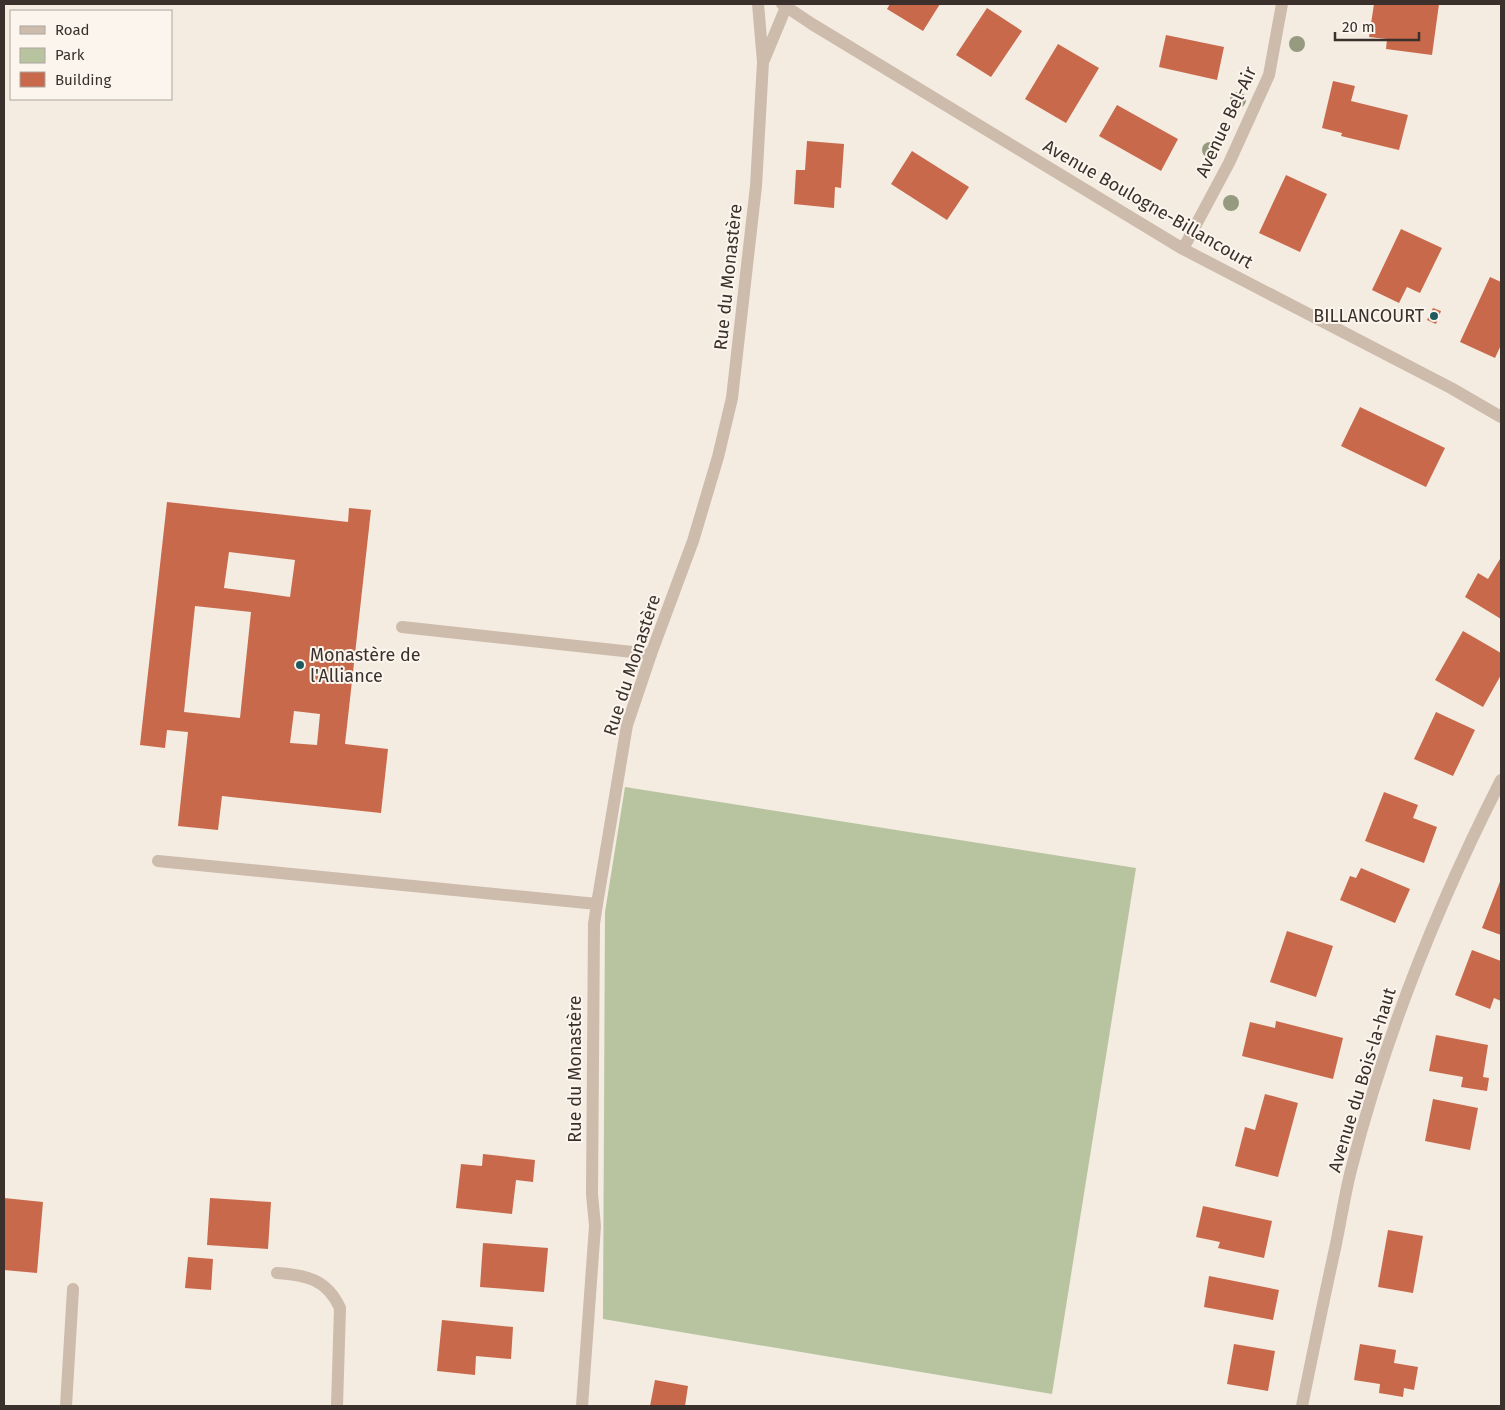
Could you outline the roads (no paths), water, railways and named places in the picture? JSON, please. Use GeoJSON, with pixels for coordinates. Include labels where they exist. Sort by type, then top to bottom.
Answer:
{"type":"FeatureCollection","features":[{"type":"Feature","properties":{"kind":"street","name":"Rue du Monastère"},"geometry":{"type":"LineString","coordinates":[[582,1406],[595,1226],[592,1194],[594,924],[626,725],[694,541],[718,457],[732,398],[756,186],[763,62],[758,4]]}},
{"type":"Feature","properties":{"kind":"street","name":"Avenue Bel-Air"},"geometry":{"type":"LineString","coordinates":[[1183,249],[1229,163],[1269,75],[1282,4]]}},
{"type":"Feature","properties":{"kind":"street","name":"Rue du Monastère"},"geometry":{"type":"LineString","coordinates":[[763,62],[784,5]]}},
{"type":"Feature","properties":{"kind":"street","name":"Avenue Boulogne-Billancourt"},"geometry":{"type":"LineString","coordinates":[[784,5],[1183,249],[1451,388],[1501,417]]}},
{"type":"Feature","properties":{"kind":"street"},"geometry":{"type":"LineString","coordinates":[[402,627],[651,654]]}},
{"type":"Feature","properties":{"kind":"street","name":"Avenue du Bois-la-haut"},"geometry":{"type":"LineString","coordinates":[[1302,1406],[1351,1171],[1388,1046],[1445,896],[1501,780]]}},
{"type":"Feature","properties":{"kind":"street"},"geometry":{"type":"LineString","coordinates":[[158,861],[597,904]]}},
{"type":"Feature","properties":{"kind":"street"},"geometry":{"type":"LineString","coordinates":[[277,1273],[304,1276],[318,1282],[335,1297],[340,1308],[337,1406]]}},
{"type":"Feature","properties":{"kind":"street"},"geometry":{"type":"LineString","coordinates":[[66,1406],[73,1289]]}},
{"type":"Feature","properties":{"kind":"place","name":"BILLANCOURT"},"geometry":{"type":"Point","coordinates":[1434,316]}},
{"type":"Feature","properties":{"kind":"place","name":"Monastère de l'Alliance"},"geometry":{"type":"Point","coordinates":[300,665]}}]}
